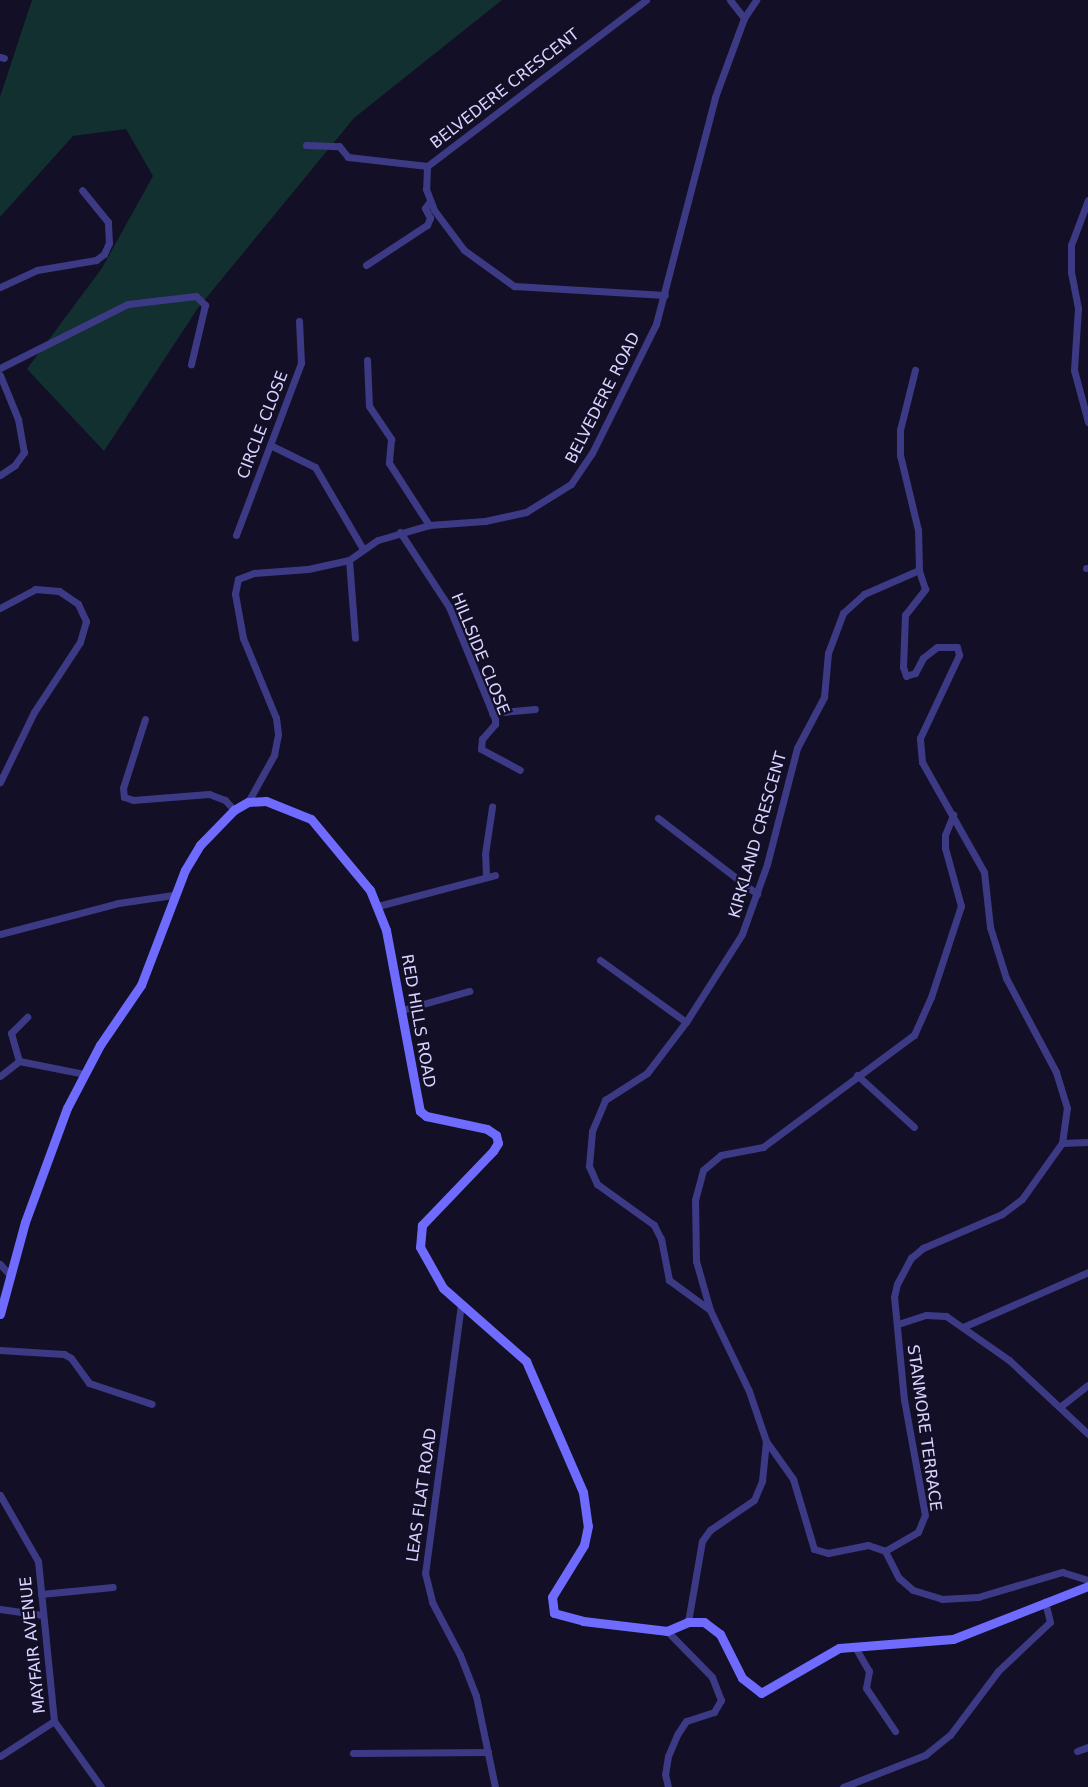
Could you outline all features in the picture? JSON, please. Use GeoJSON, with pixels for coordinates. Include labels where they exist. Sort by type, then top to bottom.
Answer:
{"type":"FeatureCollection","features":[{"type":"Feature","properties":{"kind":"main road"},"geometry":{"type":"LineString","coordinates":[[0,1314],[25,1222],[84,1074],[141,986],[173,895],[200,845],[234,810],[248,802]]}},
{"type":"Feature","properties":{"kind":"main road","name":"RED HILLS ROAD"},"geometry":{"type":"LineString","coordinates":[[248,802],[282,805],[311,819],[355,869],[378,906],[402,1010],[420,1111],[426,1116],[487,1129],[496,1135],[498,1143],[493,1151],[430,1214],[419,1238],[423,1254],[443,1288],[526,1361],[583,1492],[588,1526],[584,1545],[552,1597],[554,1613],[582,1622],[667,1631],[688,1622]]}},
{"type":"Feature","properties":{"kind":"main road"},"geometry":{"type":"LineString","coordinates":[[688,1622],[704,1622],[716,1629],[730,1649],[742,1678],[761,1693],[774,1689],[839,1648],[953,1639],[1088,1586]]}},
{"type":"Feature","properties":{"kind":"street","name":"BELVEDERE CRESCENT"},"geometry":{"type":"LineString","coordinates":[[646,0],[427,166],[426,189],[430,201],[464,250],[514,286],[665,295]]}},
{"type":"Feature","properties":{"kind":"street"},"geometry":{"type":"LineString","coordinates":[[730,0],[744,18]]}},
{"type":"Feature","properties":{"kind":"street","name":"BELVEDERE ROAD"},"geometry":{"type":"LineString","coordinates":[[248,802],[274,755],[278,734],[276,718],[243,638],[236,584],[238,579],[254,573],[308,569],[349,560],[363,549],[400,532],[429,525],[485,521],[526,512],[571,484],[592,453],[629,381],[665,295],[699,149],[744,18],[756,0]]}},
{"type":"Feature","properties":{"kind":"street"},"geometry":{"type":"LineString","coordinates":[[306,146],[339,146],[348,157],[427,166]]}},
{"type":"Feature","properties":{"kind":"street"},"geometry":{"type":"LineString","coordinates":[[0,287],[37,270],[96,260],[104,254],[109,243],[108,222],[82,190]]}},
{"type":"Feature","properties":{"kind":"street"},"geometry":{"type":"LineString","coordinates":[[1088,200],[1071,245],[1071,272],[1078,308],[1074,370],[1088,422]]}},
{"type":"Feature","properties":{"kind":"street"},"geometry":{"type":"LineString","coordinates":[[366,265],[427,225],[430,218],[425,208],[430,201]]}},
{"type":"Feature","properties":{"kind":"street"},"geometry":{"type":"LineString","coordinates":[[0,368],[128,303],[176,296],[199,296],[205,302],[191,364]]}},
{"type":"Feature","properties":{"kind":"street","name":"CIRCLE CLOSE"},"geometry":{"type":"LineString","coordinates":[[236,535],[301,363],[299,321]]}},
{"type":"Feature","properties":{"kind":"street"},"geometry":{"type":"LineString","coordinates":[[367,360],[369,406],[390,439],[389,463],[429,525]]}},
{"type":"Feature","properties":{"kind":"street"},"geometry":{"type":"LineString","coordinates":[[915,370],[900,430],[900,455],[918,530],[919,570]]}},
{"type":"Feature","properties":{"kind":"street"},"geometry":{"type":"LineString","coordinates":[[0,375],[18,419],[24,452],[15,465],[0,475]]}},
{"type":"Feature","properties":{"kind":"street"},"geometry":{"type":"LineString","coordinates":[[270,445],[315,467],[363,549]]}},
{"type":"Feature","properties":{"kind":"street","name":"HILLSIDE CLOSE"},"geometry":{"type":"LineString","coordinates":[[400,532],[448,607],[492,712],[495,724],[482,739],[482,749],[520,770]]}},
{"type":"Feature","properties":{"kind":"street"},"geometry":{"type":"LineString","coordinates":[[349,560],[355,638]]}},
{"type":"Feature","properties":{"kind":"street","name":"STANMORE TERRACE"},"geometry":{"type":"LineString","coordinates":[[885,1551],[918,1532],[925,1515],[904,1400],[897,1284],[911,1258],[923,1248],[1002,1214],[1022,1199],[1062,1143],[1067,1116],[1065,1094],[1006,978],[990,927],[984,872],[922,762],[920,738],[958,655],[957,646],[937,647],[923,658],[915,673],[906,676],[903,667],[905,615],[926,589],[919,570]]}},
{"type":"Feature","properties":{"kind":"street","name":"KIRKLAND CRESCENT"},"geometry":{"type":"LineString","coordinates":[[710,1310],[669,1280],[654,1226],[597,1184],[589,1166],[592,1131],[605,1100],[647,1073],[686,1022],[730,956],[757,894],[797,748],[824,697],[828,653],[843,613],[864,594],[919,570]]}},
{"type":"Feature","properties":{"kind":"street"},"geometry":{"type":"LineString","coordinates":[[0,608],[35,589],[59,591],[78,604],[86,621],[81,642],[34,712],[0,783]]}},
{"type":"Feature","properties":{"kind":"street"},"geometry":{"type":"LineString","coordinates":[[492,712],[535,709]]}},
{"type":"Feature","properties":{"kind":"street"},"geometry":{"type":"LineString","coordinates":[[145,719],[123,788],[124,797],[133,800],[209,794],[225,800],[234,810]]}},
{"type":"Feature","properties":{"kind":"street"},"geometry":{"type":"LineString","coordinates":[[486,877],[485,854],[492,807]]}},
{"type":"Feature","properties":{"kind":"street"},"geometry":{"type":"LineString","coordinates":[[953,815],[945,835],[945,848],[961,906],[931,997],[908,1041],[858,1075],[763,1147],[721,1155],[703,1170],[695,1200],[696,1262],[710,1310],[749,1391],[766,1441],[793,1479],[814,1549],[828,1553],[868,1545],[885,1551],[899,1578],[913,1590],[942,1599],[978,1597],[1062,1572],[1088,1580]]}},
{"type":"Feature","properties":{"kind":"street"},"geometry":{"type":"LineString","coordinates":[[658,818],[757,894]]}},
{"type":"Feature","properties":{"kind":"street"},"geometry":{"type":"LineString","coordinates":[[378,906],[495,875]]}},
{"type":"Feature","properties":{"kind":"street"},"geometry":{"type":"LineString","coordinates":[[0,934],[118,903],[173,895]]}},
{"type":"Feature","properties":{"kind":"street"},"geometry":{"type":"LineString","coordinates":[[600,960],[686,1022]]}},
{"type":"Feature","properties":{"kind":"street"},"geometry":{"type":"LineString","coordinates":[[402,1010],[469,991]]}},
{"type":"Feature","properties":{"kind":"street"},"geometry":{"type":"LineString","coordinates":[[19,1061],[11,1033],[27,1017]]}},
{"type":"Feature","properties":{"kind":"street"},"geometry":{"type":"LineString","coordinates":[[0,1076],[19,1061],[84,1074]]}},
{"type":"Feature","properties":{"kind":"street"},"geometry":{"type":"LineString","coordinates":[[858,1075],[914,1127]]}},
{"type":"Feature","properties":{"kind":"street"},"geometry":{"type":"LineString","coordinates":[[1062,1143],[1088,1142]]}},
{"type":"Feature","properties":{"kind":"street"},"geometry":{"type":"LineString","coordinates":[[0,1264],[10,1275]]}},
{"type":"Feature","properties":{"kind":"street"},"geometry":{"type":"LineString","coordinates":[[963,1327],[1088,1272]]}},
{"type":"Feature","properties":{"kind":"street","name":"LEAS FLAT ROAD"},"geometry":{"type":"LineString","coordinates":[[461,1304],[425,1573],[432,1602],[460,1654],[476,1696],[495,1787]]}},
{"type":"Feature","properties":{"kind":"street"},"geometry":{"type":"LineString","coordinates":[[898,1324],[935,1314],[963,1327],[1009,1360],[1061,1406],[1088,1434]]}},
{"type":"Feature","properties":{"kind":"street"},"geometry":{"type":"LineString","coordinates":[[0,1350],[64,1354],[71,1358],[89,1383],[152,1404]]}},
{"type":"Feature","properties":{"kind":"street"},"geometry":{"type":"LineString","coordinates":[[1061,1406],[1088,1385]]}},
{"type":"Feature","properties":{"kind":"street"},"geometry":{"type":"LineString","coordinates":[[688,1622],[702,1541],[710,1530],[754,1500],[762,1481],[766,1441]]}},
{"type":"Feature","properties":{"kind":"street","name":"MAYFAIR AVENUE"},"geometry":{"type":"LineString","coordinates":[[0,1495],[35,1553],[54,1721],[101,1787]]}},
{"type":"Feature","properties":{"kind":"street"},"geometry":{"type":"LineString","coordinates":[[41,1594],[113,1587]]}},
{"type":"Feature","properties":{"kind":"street"},"geometry":{"type":"LineString","coordinates":[[843,1787],[925,1755],[950,1735],[998,1671],[1050,1622],[1045,1602]]}},
{"type":"Feature","properties":{"kind":"street"},"geometry":{"type":"LineString","coordinates":[[0,1609],[43,1616]]}},
{"type":"Feature","properties":{"kind":"street"},"geometry":{"type":"LineString","coordinates":[[667,1631],[712,1677],[721,1700],[714,1712],[686,1721],[677,1735],[668,1756],[668,1787]]}},
{"type":"Feature","properties":{"kind":"street"},"geometry":{"type":"LineString","coordinates":[[855,1647],[869,1671],[866,1689],[895,1731]]}},
{"type":"Feature","properties":{"kind":"street"},"geometry":{"type":"LineString","coordinates":[[0,1756],[54,1721]]}},
{"type":"Feature","properties":{"kind":"street"},"geometry":{"type":"LineString","coordinates":[[1077,1751],[1088,1747]]}},
{"type":"Feature","properties":{"kind":"street"},"geometry":{"type":"LineString","coordinates":[[353,1753],[488,1752]]}},
{"type":"Feature","properties":{"kind":"green space"},"geometry":{"type":"Polygon","coordinates":[[[32,0],[502,0],[354,118],[198,308],[104,451],[27,369],[102,268],[153,176],[126,129],[73,136],[0,217],[0,97],[32,0]]]}}]}
